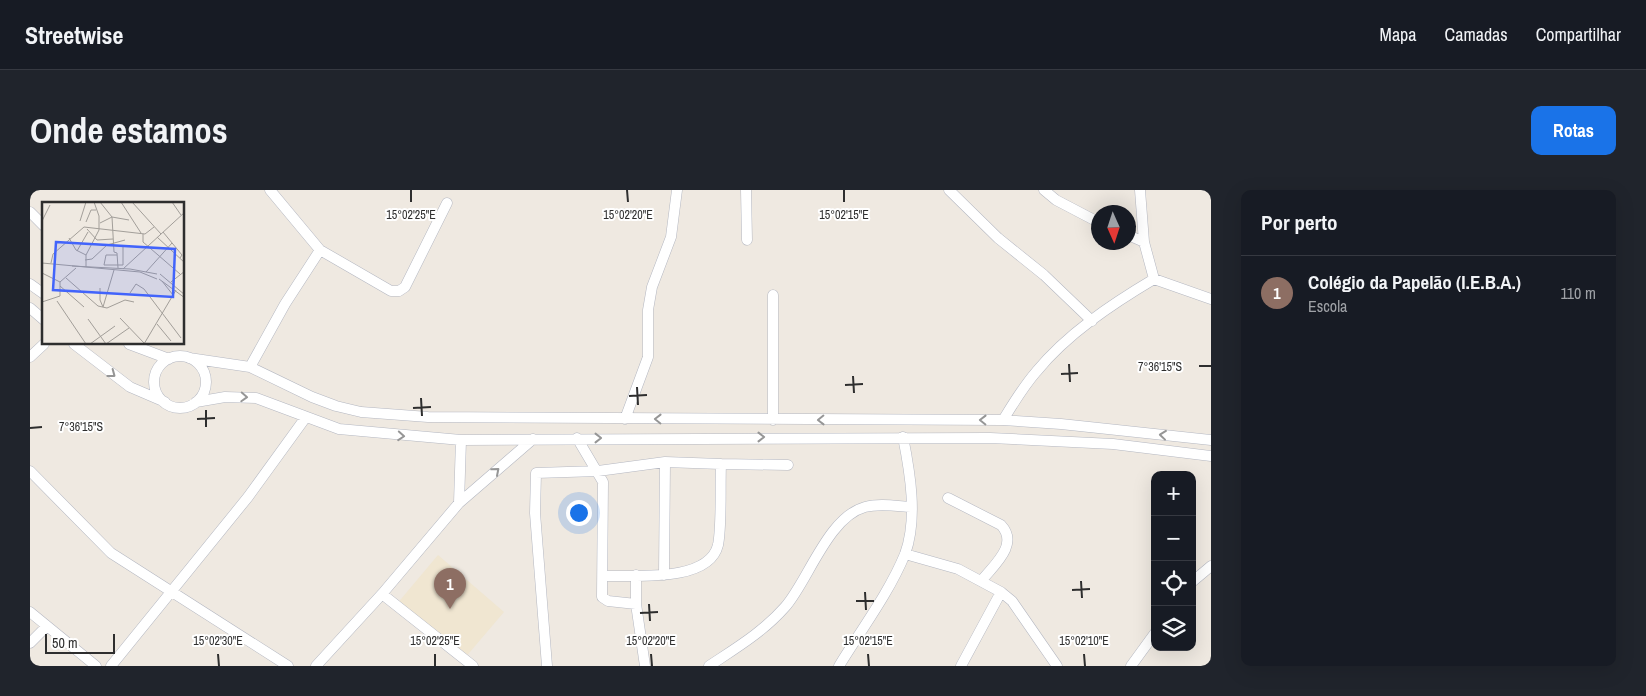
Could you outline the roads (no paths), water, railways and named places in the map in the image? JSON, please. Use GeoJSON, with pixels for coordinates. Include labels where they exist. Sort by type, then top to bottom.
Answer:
{"type":"FeatureCollection","features":[{"type":"Feature","properties":{"kind":"street"},"geometry":{"type":"LineString","coordinates":[[270,190],[320,250],[391,291],[398,292],[404,287],[447,203]]}},
{"type":"Feature","properties":{"kind":"street"},"geometry":{"type":"LineString","coordinates":[[625,418],[648,357],[648,310],[652,287],[670,237],[677,190]]}},
{"type":"Feature","properties":{"kind":"street"},"geometry":{"type":"LineString","coordinates":[[746,190],[747,240]]}},
{"type":"Feature","properties":{"kind":"street"},"geometry":{"type":"LineString","coordinates":[[949,190],[998,238],[1044,275],[1092,321]]}},
{"type":"Feature","properties":{"kind":"street"},"geometry":{"type":"LineString","coordinates":[[1044,190],[1056,200],[1091,218]]}},
{"type":"Feature","properties":{"kind":"street"},"geometry":{"type":"LineString","coordinates":[[1140,190],[1144,242],[1154,279]]}},
{"type":"Feature","properties":{"kind":"street"},"geometry":{"type":"LineString","coordinates":[[30,212],[42,224]]}},
{"type":"Feature","properties":{"kind":"street"},"geometry":{"type":"LineString","coordinates":[[1136,238],[1144,242]]}},
{"type":"Feature","properties":{"kind":"street"},"geometry":{"type":"LineString","coordinates":[[250,367],[285,304],[320,250]]}},
{"type":"Feature","properties":{"kind":"street"},"geometry":{"type":"LineString","coordinates":[[1003,420],[1040,367],[1092,321],[1154,279]]}},
{"type":"Feature","properties":{"kind":"street"},"geometry":{"type":"LineString","coordinates":[[1154,279],[1211,299]]}},
{"type":"Feature","properties":{"kind":"street"},"geometry":{"type":"LineString","coordinates":[[30,284],[42,293]]}},
{"type":"Feature","properties":{"kind":"street"},"geometry":{"type":"LineString","coordinates":[[773,295],[773,420]]}},
{"type":"Feature","properties":{"kind":"street"},"geometry":{"type":"LineString","coordinates":[[30,308],[42,318]]}},
{"type":"Feature","properties":{"kind":"street"},"geometry":{"type":"LineString","coordinates":[[30,357],[43,345]]}},
{"type":"Feature","properties":{"kind":"street"},"geometry":{"type":"LineString","coordinates":[[75,345],[130,387],[181,408],[196,402],[243,397],[256,398],[339,429],[353,431],[461,440],[903,437],[1061,440],[1211,456]]}},
{"type":"Feature","properties":{"kind":"street"},"geometry":{"type":"LineString","coordinates":[[132,345],[169,359]]}},
{"type":"Feature","properties":{"kind":"street"},"geometry":{"type":"LineString","coordinates":[[150,345],[156,354]]}},
{"type":"Feature","properties":{"kind":"street"},"geometry":{"type":"LineString","coordinates":[[165,403],[156,390],[154,380],[157,370],[169,359],[179,356],[250,367],[312,397],[361,412],[428,417],[1003,420],[1062,424],[1211,440]]}},
{"type":"Feature","properties":{"kind":"street"},"geometry":{"type":"LineString","coordinates":[[189,358],[200,366],[206,378],[204,391],[196,402]]}},
{"type":"Feature","properties":{"kind":"street"},"geometry":{"type":"LineString","coordinates":[[111,666],[170,590],[248,497],[306,417]]}},
{"type":"Feature","properties":{"kind":"street"},"geometry":{"type":"LineString","coordinates":[[839,666],[890,583],[905,554],[911,507],[911,480],[903,437]]}},
{"type":"Feature","properties":{"kind":"street"},"geometry":{"type":"LineString","coordinates":[[577,438],[603,482],[602,592],[605,600],[636,604]]}},
{"type":"Feature","properties":{"kind":"street"},"geometry":{"type":"LineString","coordinates":[[316,666],[382,594],[459,502],[533,439]]}},
{"type":"Feature","properties":{"kind":"street"},"geometry":{"type":"LineString","coordinates":[[459,502],[461,440]]}},
{"type":"Feature","properties":{"kind":"street"},"geometry":{"type":"LineString","coordinates":[[664,575],[665,462]]}},
{"type":"Feature","properties":{"kind":"street"},"geometry":{"type":"LineString","coordinates":[[547,666],[535,513],[537,472],[598,471],[665,462],[788,466]]}},
{"type":"Feature","properties":{"kind":"street"},"geometry":{"type":"LineString","coordinates":[[603,576],[664,575],[699,568],[708,563],[718,545],[721,464]]}},
{"type":"Feature","properties":{"kind":"street"},"geometry":{"type":"LineString","coordinates":[[30,471],[111,553],[288,666]]}},
{"type":"Feature","properties":{"kind":"street"},"geometry":{"type":"LineString","coordinates":[[948,498],[1001,525],[1007,532],[1009,538],[1008,547],[982,580]]}},
{"type":"Feature","properties":{"kind":"street"},"geometry":{"type":"LineString","coordinates":[[709,666],[754,636],[785,607],[835,530],[847,517],[864,507],[881,505],[911,507]]}},
{"type":"Feature","properties":{"kind":"street"},"geometry":{"type":"LineString","coordinates":[[905,554],[958,569],[982,580],[1001,592],[1012,601],[1056,666]]}},
{"type":"Feature","properties":{"kind":"street"},"geometry":{"type":"LineString","coordinates":[[1196,579],[1211,566]]}},
{"type":"Feature","properties":{"kind":"street"},"geometry":{"type":"LineString","coordinates":[[636,575],[636,604],[645,666]]}},
{"type":"Feature","properties":{"kind":"street"},"geometry":{"type":"LineString","coordinates":[[961,666],[1001,592]]}},
{"type":"Feature","properties":{"kind":"street"},"geometry":{"type":"LineString","coordinates":[[382,594],[473,666]]}},
{"type":"Feature","properties":{"kind":"street"},"geometry":{"type":"LineString","coordinates":[[30,612],[96,666]]}},
{"type":"Feature","properties":{"kind":"street"},"geometry":{"type":"LineString","coordinates":[[30,643],[47,626]]}},
{"type":"Feature","properties":{"kind":"street"},"geometry":{"type":"LineString","coordinates":[[1131,666],[1151,638]]}},
{"type":"Feature","properties":{"kind":"place","name":"Colégio da Papelão (I.E.B.A.)"},"geometry":{"type":"Point","coordinates":[450,609]}}]}
